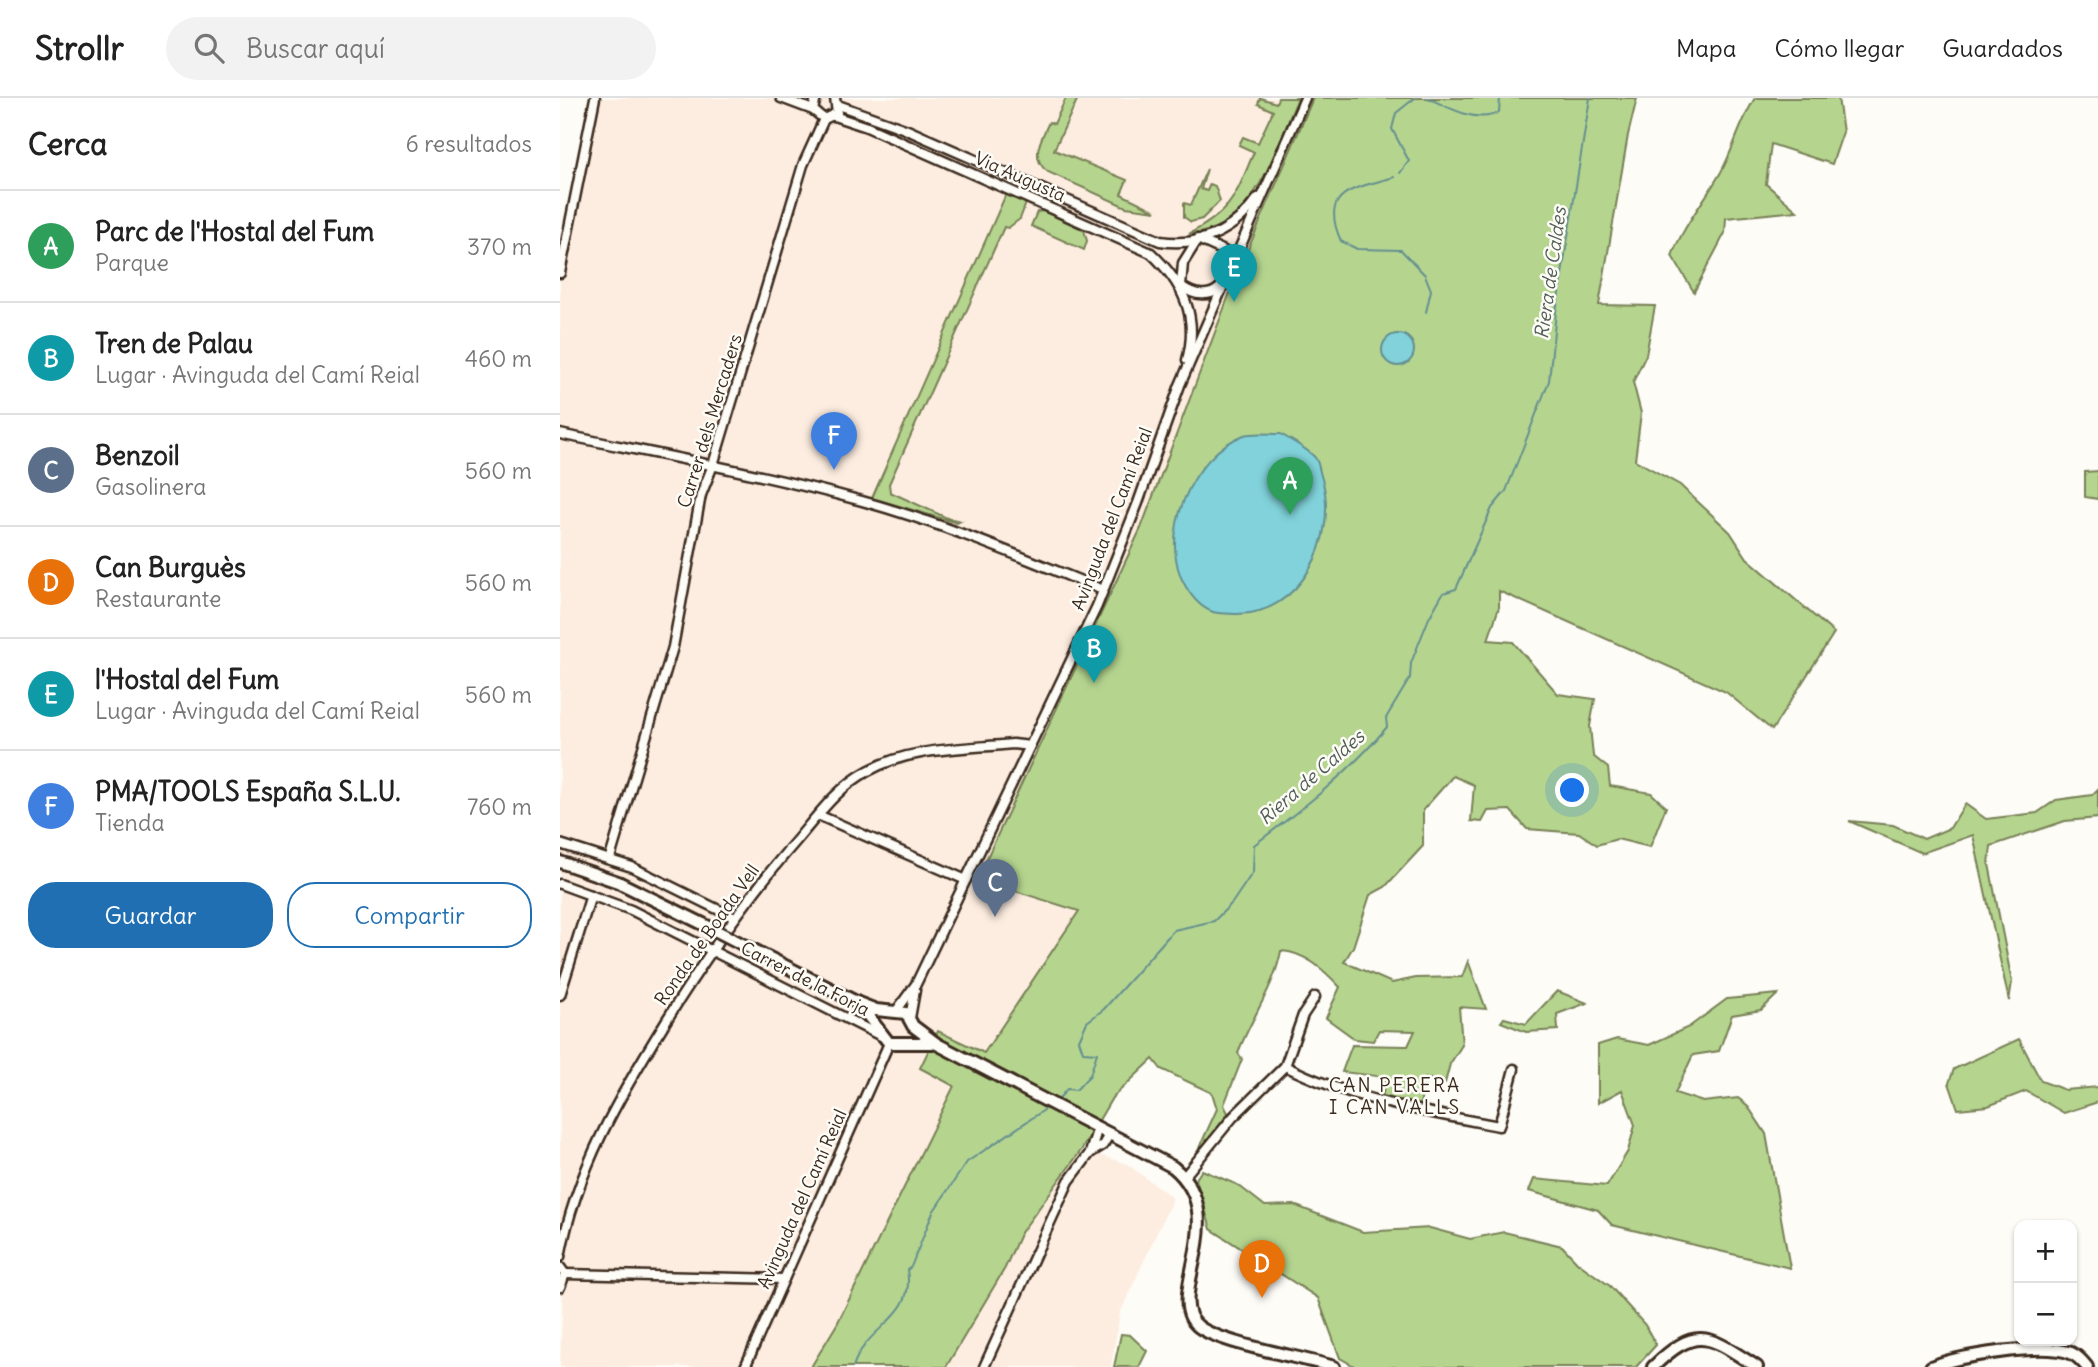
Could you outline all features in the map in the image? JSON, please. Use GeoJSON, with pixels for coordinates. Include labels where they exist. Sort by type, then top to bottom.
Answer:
{"type":"FeatureCollection","features":[{"type":"Feature","properties":{"kind":"main road"},"geometry":{"type":"LineString","coordinates":[[560,862],[642,894],[858,1003],[893,1010],[937,1044],[1131,1144],[1184,1177],[1195,1195],[1200,1219],[1186,1303],[1195,1324],[1215,1335],[1334,1367]]}},
{"type":"Feature","properties":{"kind":"main road"},"geometry":{"type":"LineString","coordinates":[[560,870],[642,894]]}},
{"type":"Feature","properties":{"kind":"main road"},"geometry":{"type":"LineString","coordinates":[[858,1003],[883,1035],[904,1042],[937,1044]]}},
{"type":"Feature","properties":{"kind":"main road"},"geometry":{"type":"LineString","coordinates":[[883,1035],[881,1018],[893,1010]]}},
{"type":"Feature","properties":{"kind":"main road"},"geometry":{"type":"LineString","coordinates":[[904,1042],[912,1034],[911,1022]]}},
{"type":"Feature","properties":{"kind":"main road"},"geometry":{"type":"LineString","coordinates":[[1653,1367],[1675,1346],[1698,1338],[1717,1342],[1758,1367]]}},
{"type":"Feature","properties":{"kind":"main road"},"geometry":{"type":"LineString","coordinates":[[1931,1367],[1966,1356],[2046,1351],[2071,1353],[2087,1367]]}},
{"type":"Feature","properties":{"kind":"street"},"geometry":{"type":"LineString","coordinates":[[560,274],[595,98]]}},
{"type":"Feature","properties":{"kind":"street"},"geometry":{"type":"LineString","coordinates":[[781,98],[813,110],[824,119],[834,116],[837,101]]}},
{"type":"Feature","properties":{"kind":"street"},"geometry":{"type":"LineString","coordinates":[[813,110],[815,98]]}},
{"type":"Feature","properties":{"kind":"street","name":"Avinguda del Camí Reial"},"geometry":{"type":"LineString","coordinates":[[893,1010],[916,984],[1103,590],[1138,503],[1180,385],[1305,98]]}},
{"type":"Feature","properties":{"kind":"street","name":"Via Augusta"},"geometry":{"type":"LineString","coordinates":[[837,101],[1160,241],[1177,243],[1217,235],[1236,224],[1268,184]]}},
{"type":"Feature","properties":{"kind":"street","name":"Via Augusta"},"geometry":{"type":"LineString","coordinates":[[834,116],[867,127],[1135,244],[1151,253],[1181,286]]}},
{"type":"Feature","properties":{"kind":"street","name":"Carrer dels Mercaders"},"geometry":{"type":"LineString","coordinates":[[610,858],[673,647],[701,495],[713,466],[803,165],[824,119]]}},
{"type":"Feature","properties":{"kind":"street"},"geometry":{"type":"LineString","coordinates":[[1181,286],[1196,295],[1204,295],[1220,287],[1228,277],[1229,267],[1224,251],[1198,239]]}},
{"type":"Feature","properties":{"kind":"street","name":"Via Augusta"},"geometry":{"type":"LineString","coordinates":[[1180,385],[1192,328],[1181,286],[1183,263],[1198,239]]}},
{"type":"Feature","properties":{"kind":"street"},"geometry":{"type":"LineString","coordinates":[[560,434],[865,502],[995,546],[1103,590]]}},
{"type":"Feature","properties":{"kind":"street","name":"Ronda de Boada Vell"},"geometry":{"type":"LineString","coordinates":[[560,1257],[572,1209],[592,1153],[643,1058],[733,917],[818,815],[854,779],[896,758],[1004,745],[1030,746]]}},
{"type":"Feature","properties":{"kind":"street"},"geometry":{"type":"LineString","coordinates":[[818,815],[966,880]]}},
{"type":"Feature","properties":{"kind":"street"},"geometry":{"type":"LineString","coordinates":[[560,844],[610,858],[733,917]]}},
{"type":"Feature","properties":{"kind":"street","name":"Carrer de la Forja"},"geometry":{"type":"LineString","coordinates":[[560,884],[631,910],[883,1035]]}},
{"type":"Feature","properties":{"kind":"street"},"geometry":{"type":"LineString","coordinates":[[560,995],[591,895]]}},
{"type":"Feature","properties":{"kind":"street","name":"Avinguda del Camí Reial"},"geometry":{"type":"LineString","coordinates":[[911,1022],[916,984]]}},
{"type":"Feature","properties":{"kind":"street"},"geometry":{"type":"LineString","coordinates":[[1184,1177],[1233,1117],[1285,1066],[1303,1015],[1315,997]]}},
{"type":"Feature","properties":{"kind":"street","name":"Avinguda del Camí Reial"},"geometry":{"type":"LineString","coordinates":[[745,1367],[784,1279],[883,1035]]}},
{"type":"Feature","properties":{"kind":"street"},"geometry":{"type":"LineString","coordinates":[[1285,1066],[1323,1086],[1384,1103],[1499,1126],[1514,1069]]}},
{"type":"Feature","properties":{"kind":"street"},"geometry":{"type":"LineString","coordinates":[[984,1367],[1069,1181],[1090,1153],[1098,1127]]}},
{"type":"Feature","properties":{"kind":"street"},"geometry":{"type":"LineString","coordinates":[[1102,1146],[1110,1133]]}},
{"type":"Feature","properties":{"kind":"street"},"geometry":{"type":"LineString","coordinates":[[1090,1153],[1102,1146],[1131,1144]]}},
{"type":"Feature","properties":{"kind":"street"},"geometry":{"type":"LineString","coordinates":[[561,1277],[784,1279]]}},
{"type":"Feature","properties":{"kind":"shaded area"},"geometry":{"type":"Polygon","coordinates":[[[592,98],[1313,98],[1234,282],[1141,528],[977,878],[1079,910],[984,1053],[938,1031],[954,1085],[837,1324],[811,1367],[560,1367],[563,1286],[560,1283],[560,255],[592,98]]]}},
{"type":"Feature","properties":{"kind":"shaded area"},"geometry":{"type":"Polygon","coordinates":[[[1082,1149],[1127,1164],[1173,1198],[1120,1313],[1111,1367],[946,1367],[1005,1268],[1020,1234],[1082,1149]]]}},
{"type":"Feature","properties":{"kind":"green space"},"geometry":{"type":"Polygon","coordinates":[[[1066,98],[1078,98],[1054,150],[1127,180],[1121,194],[1156,211],[1126,207],[1042,167],[1038,155],[1040,142],[1049,122],[1054,124],[1066,98]]]}},
{"type":"Feature","properties":{"kind":"green space"},"geometry":{"type":"Polygon","coordinates":[[[1260,98],[1276,103],[1278,98],[1298,98],[1260,184],[1247,203],[1231,218],[1212,229],[1189,234],[1216,217],[1232,200],[1254,152],[1239,145],[1243,137],[1258,143],[1273,111],[1258,104],[1260,98]]]}},
{"type":"Feature","properties":{"kind":"green space"},"geometry":{"type":"Polygon","coordinates":[[[1313,98],[1637,98],[1628,135],[1599,305],[1655,306],[1646,355],[1633,382],[1641,413],[1635,460],[1680,485],[1730,532],[1747,558],[1834,633],[1772,730],[1726,692],[1499,591],[1499,607],[1488,640],[1513,642],[1558,694],[1595,699],[1590,726],[1593,756],[1608,768],[1610,786],[1651,793],[1666,807],[1650,847],[1617,839],[1597,845],[1579,833],[1527,829],[1510,810],[1488,811],[1482,822],[1471,821],[1474,785],[1453,776],[1423,810],[1423,846],[1385,887],[1370,895],[1353,947],[1344,962],[1392,983],[1416,978],[1462,977],[1468,961],[1486,1009],[1459,1007],[1462,1045],[1450,1064],[1445,1083],[1425,1078],[1420,1105],[1382,1098],[1386,1077],[1342,1072],[1352,1045],[1408,1046],[1415,1031],[1379,1030],[1373,1041],[1355,1039],[1326,1018],[1340,987],[1321,968],[1306,958],[1281,951],[1268,990],[1238,1053],[1242,1059],[1224,1105],[1228,1113],[1206,1147],[1196,1155],[1217,1109],[1212,1093],[1161,1069],[1153,1059],[1112,1098],[1082,1149],[1020,1234],[1005,1268],[946,1367],[811,1367],[837,1324],[954,1086],[920,1068],[938,1031],[984,1053],[1079,911],[977,879],[1141,528],[1234,282],[1313,98]]]}},
{"type":"Feature","properties":{"kind":"green space"},"geometry":{"type":"Polygon","coordinates":[[[1755,98],[1838,98],[1843,132],[1832,164],[1771,144],[1766,184],[1797,211],[1726,218],[1725,233],[1694,292],[1672,256],[1688,224],[1721,172],[1755,98]]]}},
{"type":"Feature","properties":{"kind":"green space"},"geometry":{"type":"Polygon","coordinates":[[[1207,169],[1201,189],[1207,191],[1210,184],[1215,186],[1220,201],[1202,219],[1191,222],[1184,217],[1184,203],[1191,205],[1207,169]]]}},
{"type":"Feature","properties":{"kind":"green space"},"geometry":{"type":"Polygon","coordinates":[[[1006,194],[1026,203],[1020,219],[1008,228],[1004,227],[889,484],[890,492],[947,518],[961,521],[957,523],[872,498],[1006,194]]]}},
{"type":"Feature","properties":{"kind":"green space"},"geometry":{"type":"Polygon","coordinates":[[[1043,211],[1084,230],[1087,241],[1084,250],[1031,226],[1037,212],[1043,211]]]}},
{"type":"Feature","properties":{"kind":"green space"},"geometry":{"type":"Polygon","coordinates":[[[2098,471],[2098,499],[2085,497],[2085,472],[2098,471]]]}},
{"type":"Feature","properties":{"kind":"green space"},"geometry":{"type":"Polygon","coordinates":[[[2098,789],[2098,818],[2065,821],[1991,846],[1989,864],[2012,982],[2009,1001],[1973,835],[1922,853],[1849,821],[1893,825],[1924,839],[1950,828],[1965,804],[1986,819],[2037,813],[2056,800],[2092,795],[2098,789]]]}},
{"type":"Feature","properties":{"kind":"green space"},"geometry":{"type":"Polygon","coordinates":[[[1557,991],[1587,1003],[1557,1014],[1558,1030],[1526,1032],[1501,1022],[1504,1018],[1526,1024],[1557,991]]]}},
{"type":"Feature","properties":{"kind":"green space"},"geometry":{"type":"Polygon","coordinates":[[[1778,994],[1761,1010],[1732,1015],[1719,1051],[1693,1055],[1675,1093],[1703,1102],[1738,1098],[1747,1105],[1766,1134],[1790,1268],[1612,1225],[1598,1210],[1529,1191],[1534,1179],[1607,1186],[1628,1151],[1635,1125],[1622,1090],[1598,1103],[1598,1045],[1617,1039],[1649,1045],[1689,1027],[1727,999],[1778,994]]]}},
{"type":"Feature","properties":{"kind":"green space"},"geometry":{"type":"Polygon","coordinates":[[[2019,1039],[2041,1081],[2065,1090],[2098,1087],[2098,1102],[2064,1113],[2026,1091],[1988,1106],[1958,1109],[1949,1083],[1954,1069],[2019,1039]]]}},
{"type":"Feature","properties":{"kind":"green space"},"geometry":{"type":"Polygon","coordinates":[[[1202,1170],[1238,1185],[1265,1206],[1294,1205],[1363,1232],[1430,1228],[1470,1239],[1504,1232],[1562,1246],[1578,1263],[1610,1286],[1645,1325],[1656,1345],[1636,1367],[1356,1367],[1340,1358],[1318,1298],[1211,1229],[1196,1179],[1202,1170]]]}},
{"type":"Feature","properties":{"kind":"green space"},"geometry":{"type":"Polygon","coordinates":[[[1121,1334],[1130,1335],[1147,1351],[1139,1367],[1114,1367],[1121,1334]]]}},
{"type":"Feature","properties":{"kind":"water"},"geometry":{"type":"Polygon","coordinates":[[[1398,334],[1409,339],[1414,350],[1409,361],[1398,366],[1387,361],[1382,350],[1387,339],[1398,334]]]}},
{"type":"Feature","properties":{"kind":"water"},"geometry":{"type":"Polygon","coordinates":[[[1248,434],[1281,434],[1309,452],[1318,464],[1326,502],[1325,525],[1319,548],[1310,569],[1296,588],[1278,602],[1258,611],[1234,614],[1213,612],[1191,595],[1178,567],[1175,545],[1177,523],[1184,500],[1194,479],[1208,460],[1225,445],[1248,434]]]}},
{"type":"Feature","properties":{"kind":"waterway"},"geometry":{"type":"LineString","coordinates":[[1400,173],[1409,161],[1392,129],[1396,113],[1415,98]]}},
{"type":"Feature","properties":{"kind":"waterway"},"geometry":{"type":"LineString","coordinates":[[1428,98],[1454,110],[1482,117],[1499,112],[1500,98]]}},
{"type":"Feature","properties":{"kind":"waterway","name":"Riera de Caldes"},"geometry":{"type":"LineString","coordinates":[[1057,1101],[1067,1089],[1076,1090],[1090,1075],[1097,1053],[1083,1052],[1079,1040],[1087,1022],[1104,1009],[1174,930],[1214,921],[1232,903],[1253,872],[1254,845],[1341,775],[1387,727],[1386,718],[1410,678],[1411,663],[1429,618],[1443,593],[1456,589],[1492,508],[1506,491],[1549,381],[1556,312],[1590,98]]}},
{"type":"Feature","properties":{"kind":"waterway"},"geometry":{"type":"LineString","coordinates":[[1394,177],[1344,194],[1334,211],[1335,224],[1341,241],[1357,249],[1401,250],[1425,275],[1431,290],[1426,312]]}},
{"type":"Feature","properties":{"kind":"waterway","name":"Riera de Caldes"},"geometry":{"type":"LineString","coordinates":[[853,1367],[869,1340],[898,1311],[908,1287],[907,1270],[911,1267],[933,1212],[967,1162],[1047,1108]]}},
{"type":"Feature","properties":{"kind":"place","name":"l'Hostal del Fum"},"geometry":{"type":"Point","coordinates":[1234,302]}},
{"type":"Feature","properties":{"kind":"place","name":"PMA/TOOLS España S.L.U."},"geometry":{"type":"Point","coordinates":[834,470]}},
{"type":"Feature","properties":{"kind":"place","name":"Parc de l'Hostal del Fum"},"geometry":{"type":"Point","coordinates":[1290,515]}},
{"type":"Feature","properties":{"kind":"place","name":"Tren de Palau"},"geometry":{"type":"Point","coordinates":[1094,683]}},
{"type":"Feature","properties":{"kind":"place","name":"Benzoil"},"geometry":{"type":"Point","coordinates":[995,917]}},
{"type":"Feature","properties":{"kind":"place","name":"Can Burguès"},"geometry":{"type":"Point","coordinates":[1262,1298]}},
{"type":"Feature","properties":{"kind":"district","name":"CAN PERERA I CAN VALLS"},"geometry":{"type":"Point","coordinates":[1395,1096]}}]}
